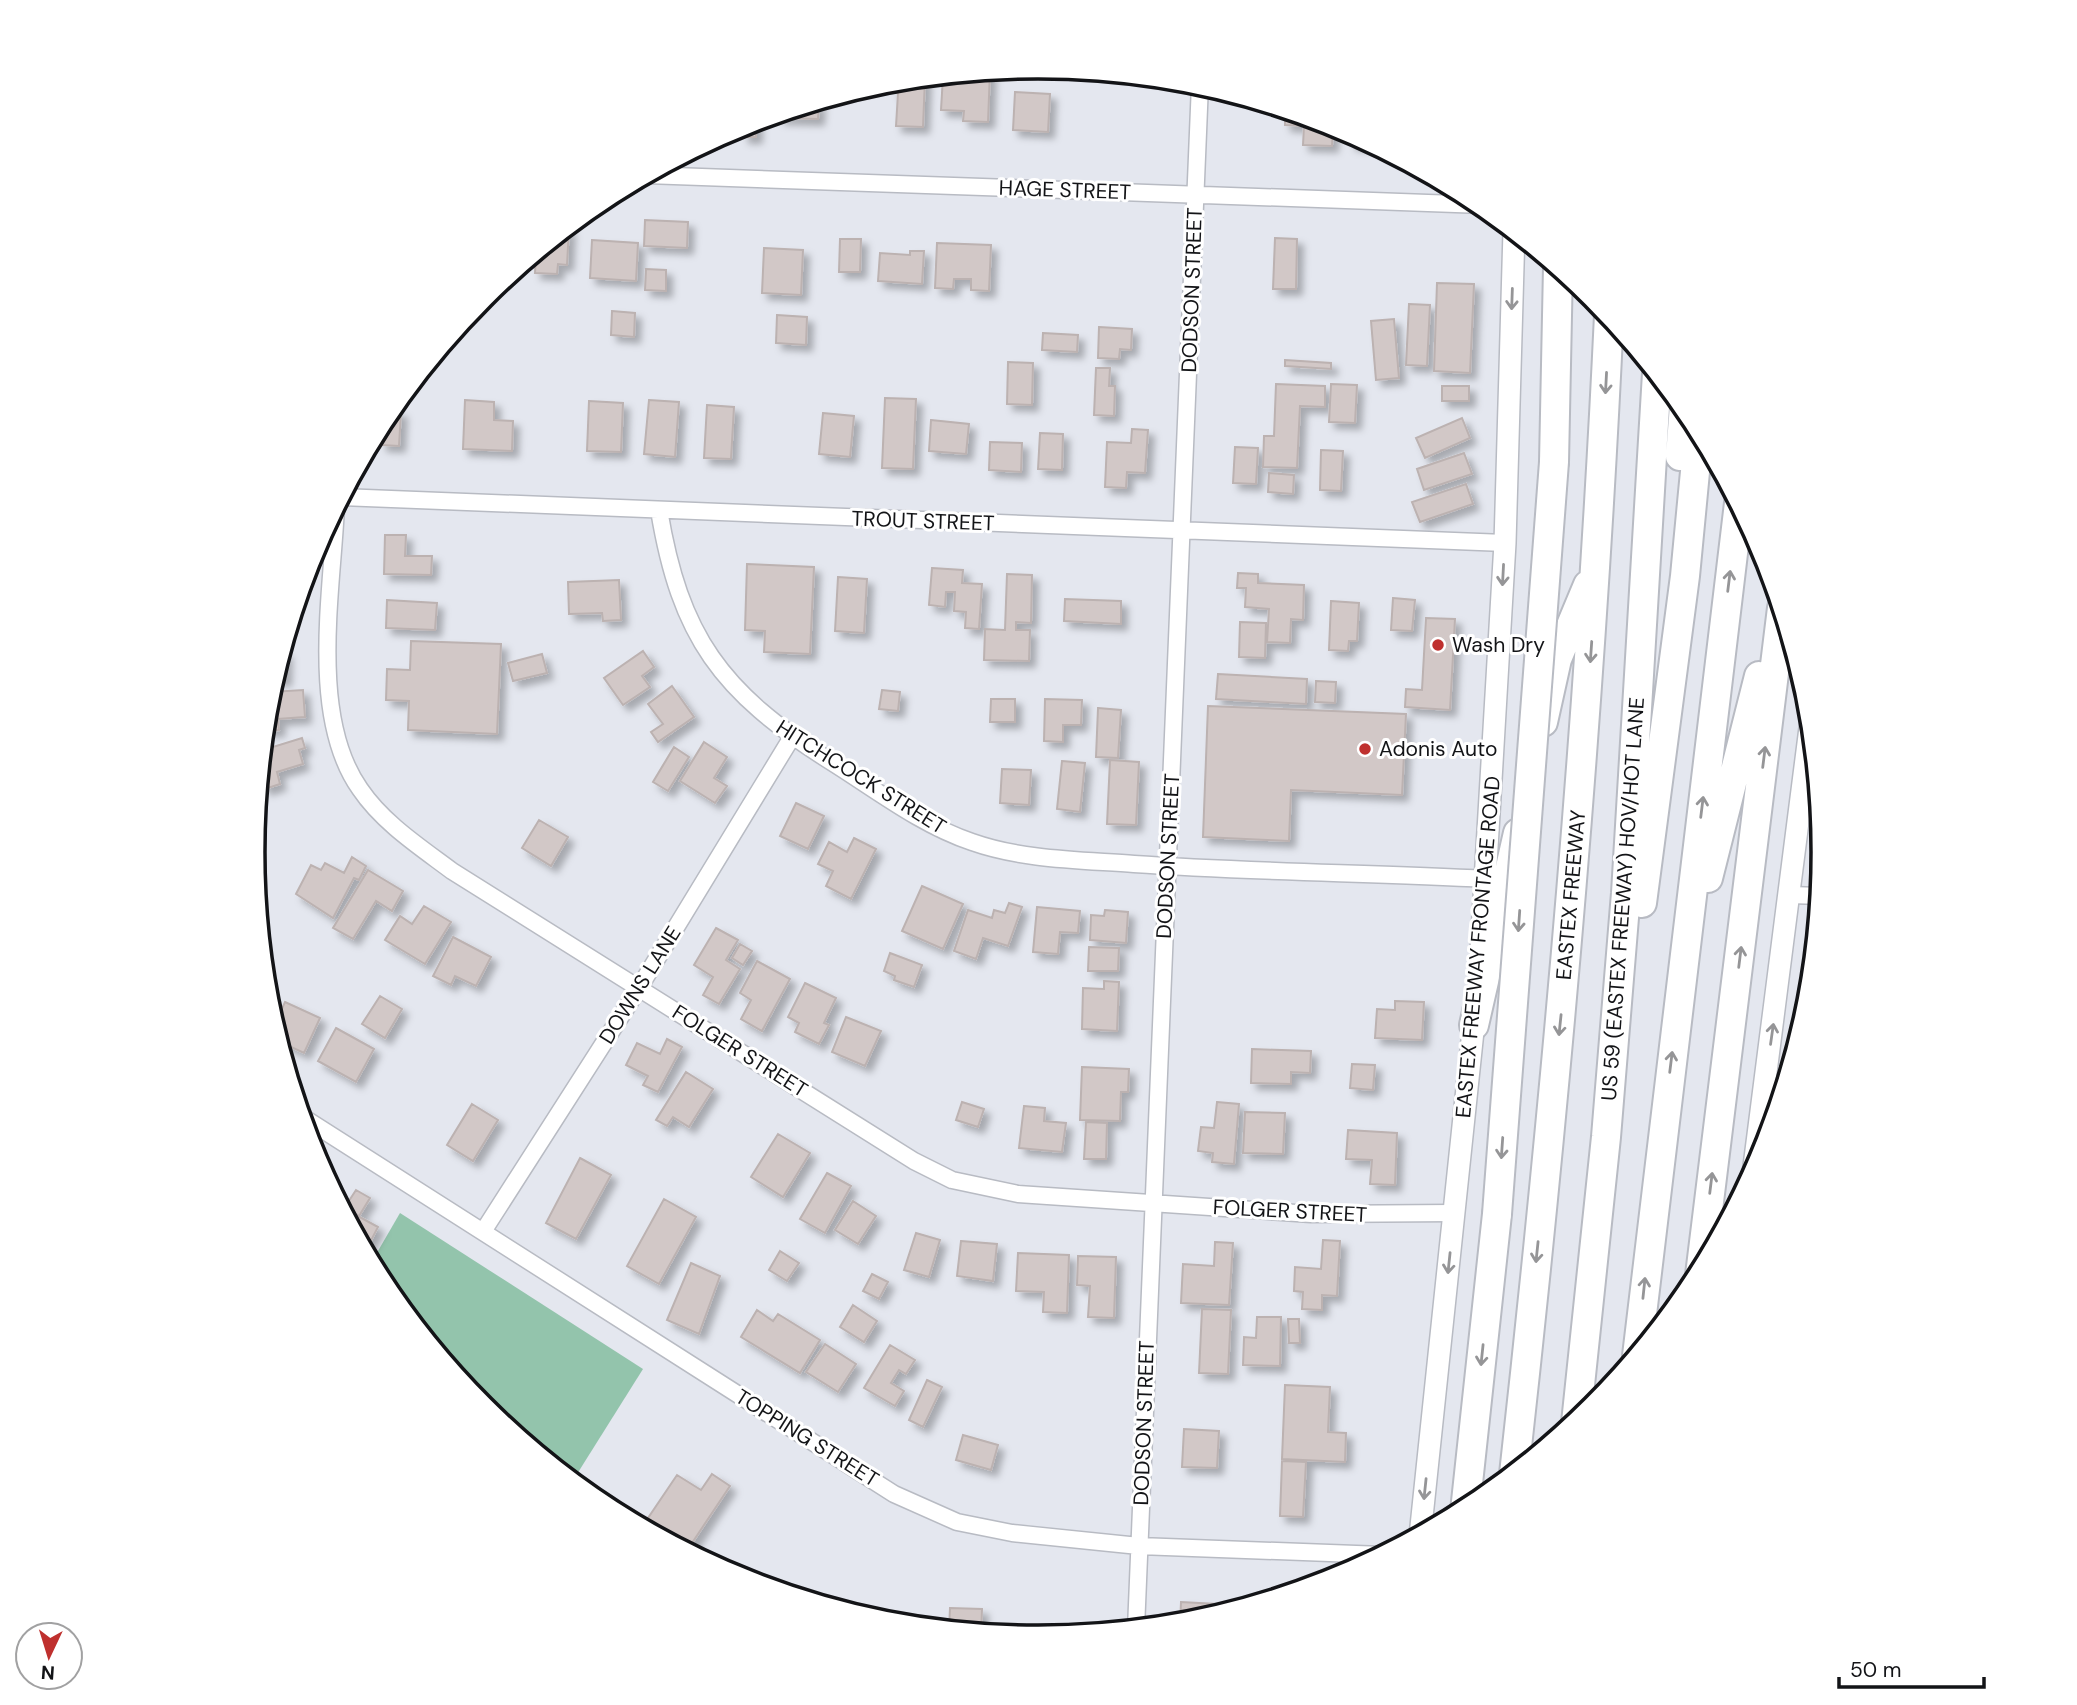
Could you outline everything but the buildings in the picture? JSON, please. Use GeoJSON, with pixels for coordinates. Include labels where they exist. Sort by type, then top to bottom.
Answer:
{"type":"FeatureCollection","features":[{"type":"Feature","properties":{"kind":"highway"},"geometry":{"type":"LineString","coordinates":[[1467,1497],[1497,1214],[1554,462],[1558,279]]}},
{"type":"Feature","properties":{"kind":"highway","name":"EASTEX FREEWAY"},"geometry":{"type":"LineString","coordinates":[[1515,1462],[1571,906],[1598,560],[1608,329]]}},
{"type":"Feature","properties":{"kind":"highway","name":"US 59 (EASTEX FREEWAY) HOV/HOT LANE"},"geometry":{"type":"LineString","coordinates":[[1578,1408],[1606,1137],[1626,893],[1656,387]]}},
{"type":"Feature","properties":{"kind":"highway"},"geometry":{"type":"LineString","coordinates":[[1626,893],[1671,408]]}},
{"type":"Feature","properties":{"kind":"highway"},"geometry":{"type":"LineString","coordinates":[[1651,836],[1683,424]]}},
{"type":"Feature","properties":{"kind":"highway"},"geometry":{"type":"LineString","coordinates":[[1606,1137],[1651,836],[1685,576],[1697,447]]}},
{"type":"Feature","properties":{"kind":"highway"},"geometry":{"type":"LineString","coordinates":[[1639,1340],[1737,521]]}},
{"type":"Feature","properties":{"kind":"highway"},"geometry":{"type":"LineString","coordinates":[[1474,1025],[1557,659],[1598,560]]}},
{"type":"Feature","properties":{"kind":"highway"},"geometry":{"type":"LineString","coordinates":[[1679,996],[1774,615]]}},
{"type":"Feature","properties":{"kind":"highway"},"geometry":{"type":"LineString","coordinates":[[1703,1248],[1779,631]]}},
{"type":"Feature","properties":{"kind":"main road","name":"EASTEX FREEWAY FRONTAGE ROAD"},"geometry":{"type":"LineString","coordinates":[[1421,1525],[1487,879],[1505,543],[1514,242]]}},
{"type":"Feature","properties":{"kind":"main road"},"geometry":{"type":"LineString","coordinates":[[1758,1135],[1807,758]]}},
{"type":"Feature","properties":{"kind":"street","name":"DODSON STREET"},"geometry":{"type":"LineString","coordinates":[[1136,1620],[1200,96]]}},
{"type":"Feature","properties":{"kind":"street","name":"HAGE STREET"},"geometry":{"type":"LineString","coordinates":[[664,176],[1460,204]]}},
{"type":"Feature","properties":{"kind":"street","name":"TROUT STREET"},"geometry":{"type":"LineString","coordinates":[[352,497],[1505,543]]}},
{"type":"Feature","properties":{"kind":"street","name":"HITCHCOCK STREET"},"geometry":{"type":"LineString","coordinates":[[659,510],[667,558],[690,622],[731,684],[755,709],[792,737],[917,816],[972,842],[1048,858],[1167,866],[1487,879]]}},
{"type":"Feature","properties":{"kind":"street","name":"FOLGER STREET"},"geometry":{"type":"LineString","coordinates":[[335,533],[327,685],[335,740],[360,790],[401,833],[452,871],[914,1161],[952,1180],[1018,1194],[1311,1214],[1454,1213]]}},
{"type":"Feature","properties":{"kind":"street","name":"DOWNS LANE"},"geometry":{"type":"LineString","coordinates":[[484,1230],[639,988],[792,737]]}},
{"type":"Feature","properties":{"kind":"street"},"geometry":{"type":"LineString","coordinates":[[1791,895],[1811,896]]}},
{"type":"Feature","properties":{"kind":"street","name":"TOPPING STREET"},"geometry":{"type":"LineString","coordinates":[[315,1125],[484,1230],[894,1494],[925,1510],[992,1530],[1139,1546],[1363,1554]]}},
{"type":"Feature","properties":{"kind":"green space"},"geometry":{"type":"Polygon","coordinates":[[[400,1213],[643,1369],[577,1473],[528,1434],[491,1400],[457,1363],[425,1324],[377,1253],[400,1213]]]}},
{"type":"Feature","properties":{"kind":"place","name":"Wash Dry"},"geometry":{"type":"Point","coordinates":[1438,645]}},
{"type":"Feature","properties":{"kind":"place","name":"Adonis Auto"},"geometry":{"type":"Point","coordinates":[1365,749]}}]}
